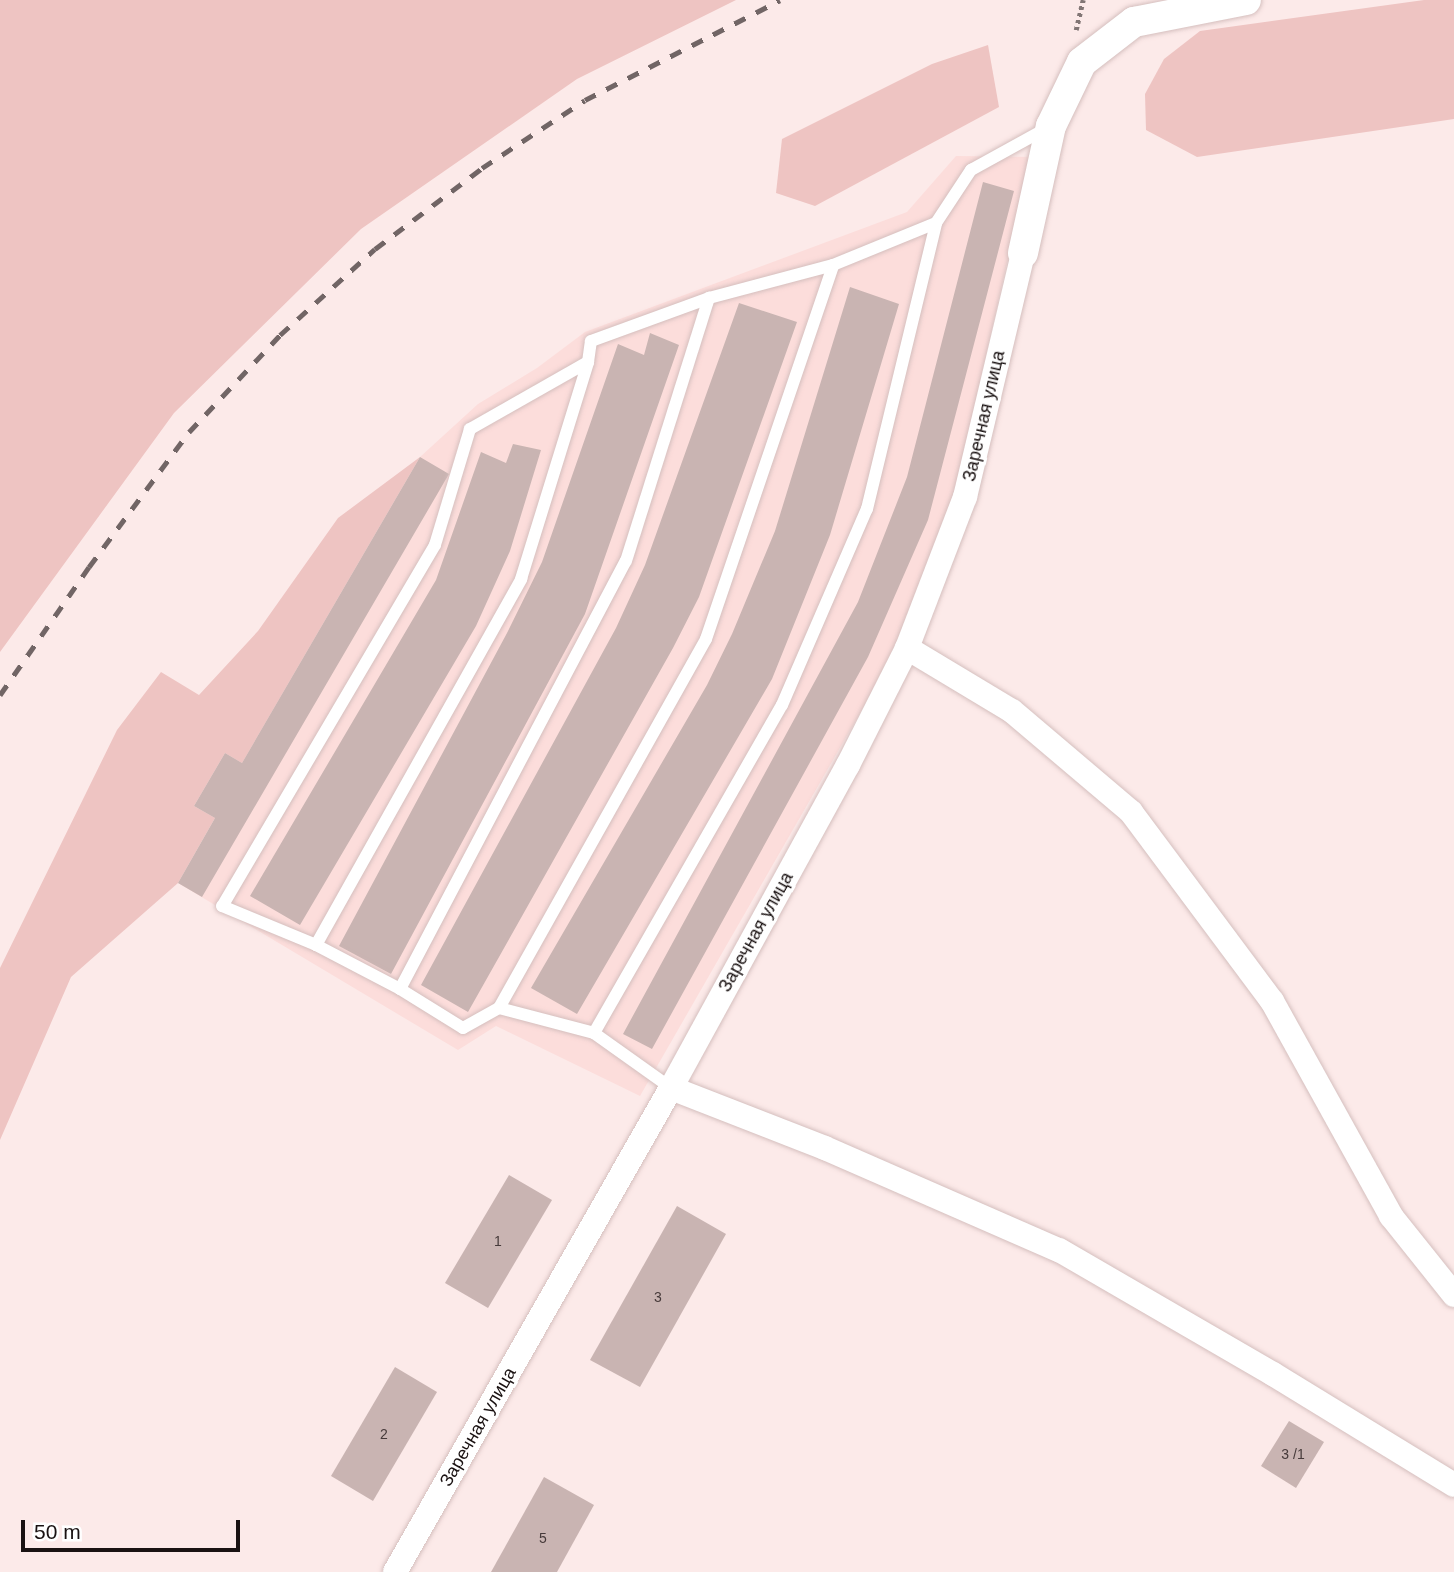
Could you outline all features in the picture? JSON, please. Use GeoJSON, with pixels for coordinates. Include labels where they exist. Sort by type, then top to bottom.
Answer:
{"type":"FeatureCollection","features":[{"type":"Feature","properties":{"kind":"street"},"geometry":{"type":"LineString","coordinates":[[1023,253],[1051,126],[1082,62],[1134,22],[1246,0]]}},
{"type":"Feature","properties":{"kind":"street","name":"Заречная улица"},"geometry":{"type":"LineString","coordinates":[[395,1572],[671,1088],[841,777],[907,648],[965,497],[1023,253]]}},
{"type":"Feature","properties":{"kind":"street"},"geometry":{"type":"LineString","coordinates":[[907,648],[1012,711],[1131,812],[1272,1001],[1391,1216],[1454,1295]]}},
{"type":"Feature","properties":{"kind":"street"},"geometry":{"type":"LineString","coordinates":[[671,1088],[825,1148],[1059,1251],[1273,1374],[1454,1486]]}},
{"type":"Feature","properties":{"kind":"lane"},"geometry":{"type":"LineString","coordinates":[[594,1032],[782,705],[867,509],[936,223],[971,170],[1051,126]]}},
{"type":"Feature","properties":{"kind":"lane"},"geometry":{"type":"LineString","coordinates":[[316,946],[521,579],[588,362],[591,341],[709,298],[833,265],[936,223]]}},
{"type":"Feature","properties":{"kind":"lane"},"geometry":{"type":"LineString","coordinates":[[588,362],[470,429],[435,545],[222,906],[316,946],[400,989],[463,1028],[499,1008],[706,639],[833,265]]}},
{"type":"Feature","properties":{"kind":"lane"},"geometry":{"type":"LineString","coordinates":[[400,989],[626,561],[709,298]]}},
{"type":"Feature","properties":{"kind":"lane"},"geometry":{"type":"LineString","coordinates":[[499,1008],[594,1032],[671,1088]]}},
{"type":"Feature","properties":{"kind":"shaded area"},"geometry":{"type":"Polygon","coordinates":[[[0,0],[736,0],[577,79],[361,229],[174,413],[0,652],[0,0]]]}},
{"type":"Feature","properties":{"kind":"shaded area"},"geometry":{"type":"Polygon","coordinates":[[[1424,0],[1454,0],[1454,119],[1197,157],[1146,130],[1145,94],[1164,59],[1200,31],[1424,0]]]}},
{"type":"Feature","properties":{"kind":"shaded area"},"geometry":{"type":"Polygon","coordinates":[[[988,45],[999,107],[815,206],[776,193],[782,139],[932,64],[988,45]]]}},
{"type":"Feature","properties":{"kind":"shaded area"},"geometry":{"type":"Polygon","coordinates":[[[956,156],[1031,157],[954,496],[899,645],[640,1096],[496,1026],[458,1050],[178,883],[215,819],[194,806],[225,753],[242,762],[420,457],[478,404],[537,368],[585,332],[907,212],[956,156]]]}},
{"type":"Feature","properties":{"kind":"shaded area"},"geometry":{"type":"Polygon","coordinates":[[[420,457],[242,763],[225,753],[194,806],[215,818],[178,883],[71,977],[0,1140],[0,968],[117,730],[161,672],[199,695],[258,631],[338,518],[420,457]]]}},
{"type":"Feature","properties":{"kind":"building"},"geometry":{"type":"Polygon","coordinates":[[[983,182],[1014,191],[928,520],[868,657],[652,1049],[623,1034],[858,602],[907,477],[983,182]]]}},
{"type":"Feature","properties":{"kind":"building"},"geometry":{"type":"Polygon","coordinates":[[[850,287],[899,304],[830,535],[772,679],[577,1014],[531,988],[707,685],[732,634],[775,531],[850,287]]]}},
{"type":"Feature","properties":{"kind":"building"},"geometry":{"type":"Polygon","coordinates":[[[739,303],[797,322],[699,597],[468,1012],[421,985],[616,628],[645,565],[739,303]]]}},
{"type":"Feature","properties":{"kind":"building"},"geometry":{"type":"Polygon","coordinates":[[[650,333],[679,345],[585,614],[391,974],[339,946],[507,633],[542,562],[618,344],[644,355],[650,333]]]}},
{"type":"Feature","properties":{"kind":"building"},"geometry":{"type":"Polygon","coordinates":[[[513,444],[541,450],[510,551],[476,626],[300,925],[250,896],[436,580],[481,452],[506,463],[513,444]]]}},
{"type":"Feature","properties":{"kind":"building"},"geometry":{"type":"Polygon","coordinates":[[[420,457],[449,474],[202,897],[178,883],[215,818],[194,806],[225,753],[242,763],[420,457]]]}},
{"type":"Feature","properties":{"kind":"building"},"geometry":{"type":"Polygon","coordinates":[[[509,1175],[552,1200],[488,1308],[445,1283],[509,1175]]]}},
{"type":"Feature","properties":{"kind":"building"},"geometry":{"type":"Polygon","coordinates":[[[677,1206],[726,1234],[640,1387],[590,1360],[677,1206]]]}},
{"type":"Feature","properties":{"kind":"building"},"geometry":{"type":"Polygon","coordinates":[[[395,1367],[437,1392],[373,1501],[331,1476],[395,1367]]]}},
{"type":"Feature","properties":{"kind":"building"},"geometry":{"type":"Polygon","coordinates":[[[1289,1421],[1324,1442],[1296,1488],[1261,1466],[1289,1421]]]}},
{"type":"Feature","properties":{"kind":"building"},"geometry":{"type":"Polygon","coordinates":[[[544,1477],[594,1505],[557,1572],[491,1572],[544,1477]]]}},
{"type":"Feature","properties":{"kind":"railway"},"geometry":{"type":"LineString","coordinates":[[0,695],[89,567],[189,432],[280,335],[375,249],[482,168],[585,100],[780,0]]}}]}
